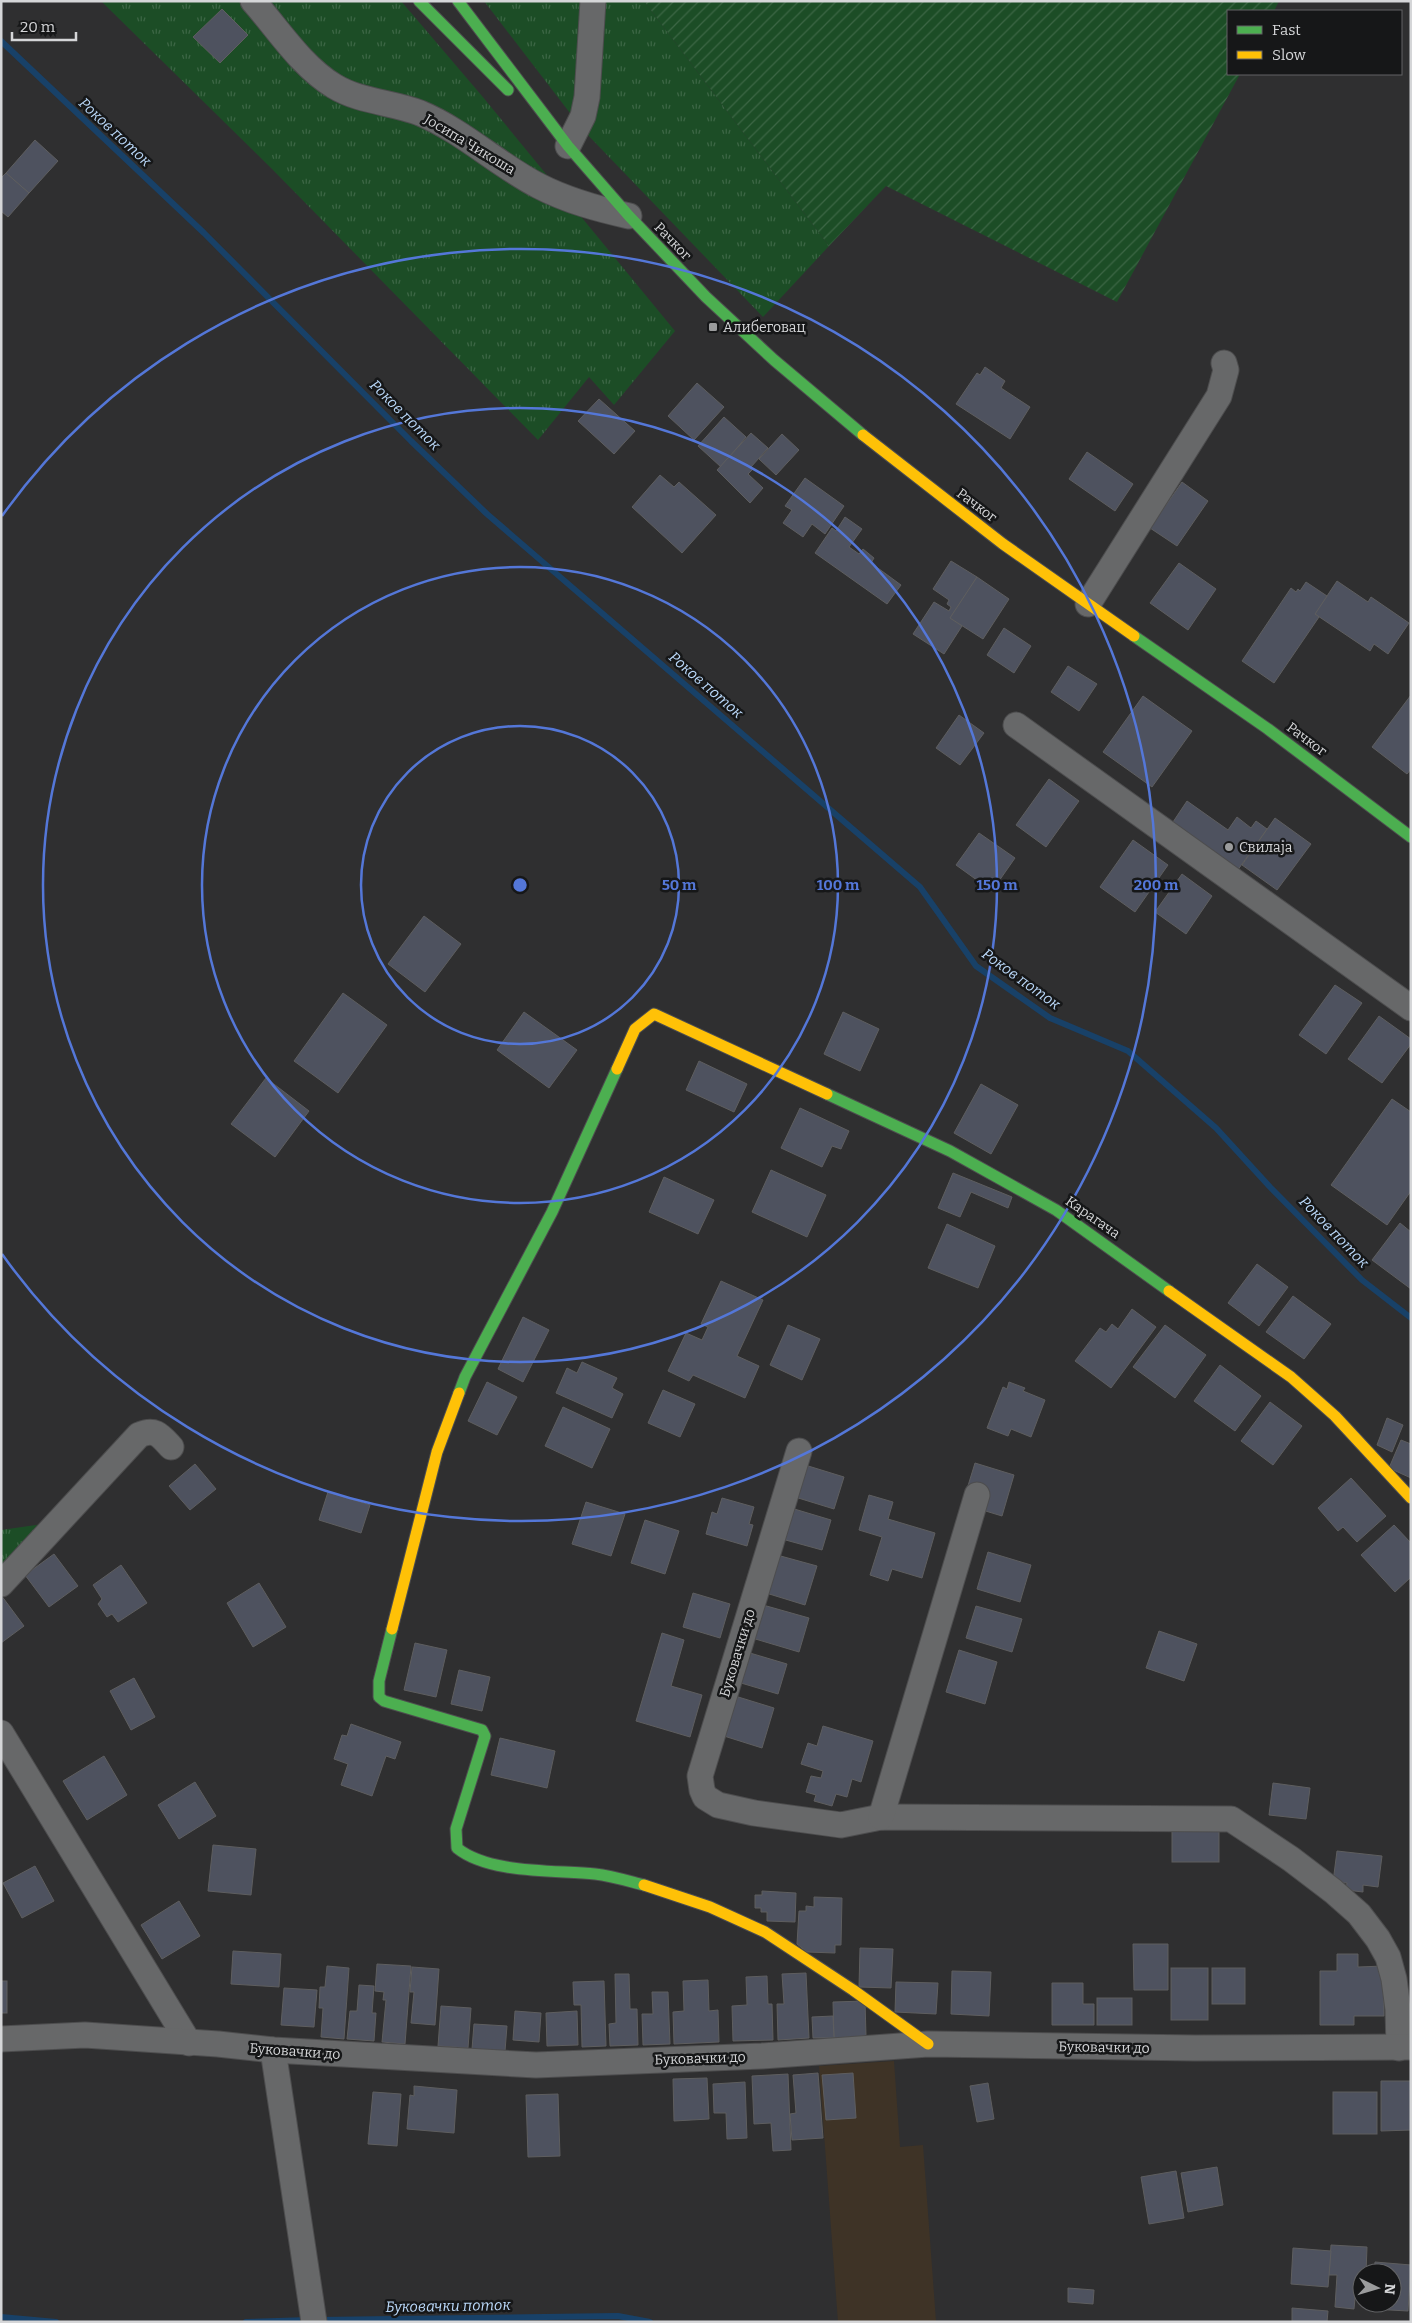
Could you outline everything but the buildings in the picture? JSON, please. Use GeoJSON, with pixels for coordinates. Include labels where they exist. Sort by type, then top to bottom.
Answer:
{"type":"FeatureCollection","features":[{"type":"Feature","properties":{"kind":"street","name":"Јосипа Чикоша"},"geometry":{"type":"LineString","coordinates":[[253,1],[308,65],[334,86],[358,97],[419,113],[450,130],[538,186],[589,206],[629,216]]}},
{"type":"Feature","properties":{"kind":"street","name":"Рачког"},"geometry":{"type":"LineString","coordinates":[[419,1],[568,146]]}},
{"type":"Feature","properties":{"kind":"street","name":"Рачког"},"geometry":{"type":"LineString","coordinates":[[458,1],[568,146],[629,216],[706,296],[782,367],[932,490],[1088,604],[1268,729],[1411,837]]}},
{"type":"Feature","properties":{"kind":"street"},"geometry":{"type":"LineString","coordinates":[[568,146],[583,116],[587,96],[593,1]]}},
{"type":"Feature","properties":{"kind":"street"},"geometry":{"type":"LineString","coordinates":[[1088,604],[1219,396],[1226,370],[1224,363]]}},
{"type":"Feature","properties":{"kind":"street"},"geometry":{"type":"LineString","coordinates":[[1016,725],[1411,1008]]}},
{"type":"Feature","properties":{"kind":"street","name":"Карагача"},"geometry":{"type":"LineString","coordinates":[[928,2044],[878,2006],[766,1932],[725,1914],[685,1899],[610,1876],[521,1868],[482,1861],[464,1853],[457,1848],[455,1839],[456,1829],[483,1744],[485,1736],[482,1730],[384,1701],[380,1697],[378,1690],[392,1627],[437,1452],[465,1377],[552,1212],[636,1029],[654,1014],[950,1151],[1056,1210],[1292,1377],[1335,1416],[1411,1498]]}},
{"type":"Feature","properties":{"kind":"street"},"geometry":{"type":"LineString","coordinates":[[1,1584],[139,1435],[149,1431],[158,1433],[171,1447]]}},
{"type":"Feature","properties":{"kind":"street","name":"Буковачки до"},"geometry":{"type":"LineString","coordinates":[[1,2039],[85,2035],[273,2050],[536,2065],[762,2056],[928,2044],[1405,2048],[1394,1979],[1388,1957],[1378,1939],[1359,1914],[1333,1891],[1291,1859],[1231,1819],[880,1817],[841,1825],[754,1813],[718,1805],[705,1797],[700,1776],[799,1451]]}},
{"type":"Feature","properties":{"kind":"street"},"geometry":{"type":"LineString","coordinates":[[880,1817],[977,1495]]}},
{"type":"Feature","properties":{"kind":"street"},"geometry":{"type":"LineString","coordinates":[[1,1733],[189,2043]]}},
{"type":"Feature","properties":{"kind":"street"},"geometry":{"type":"LineString","coordinates":[[273,2050],[314,2322]]}},
{"type":"Feature","properties":{"kind":"shaded area"},"geometry":{"type":"Polygon","coordinates":[[[894,2061],[900,2147],[923,2145],[936,2321],[838,2322],[819,2066],[894,2061]]]}},
{"type":"Feature","properties":{"kind":"green space"},"geometry":{"type":"Polygon","coordinates":[[[101,1],[401,1],[482,96],[675,331],[614,405],[589,377],[538,440],[272,169],[101,1]]]}},
{"type":"Feature","properties":{"kind":"green space"},"geometry":{"type":"Polygon","coordinates":[[[484,1],[644,1],[829,246],[763,317],[583,130],[484,1]]]}},
{"type":"Feature","properties":{"kind":"green space"},"geometry":{"type":"Polygon","coordinates":[[[644,1],[1279,1],[1274,10],[1227,10],[1227,75],[1239,75],[1117,302],[886,186],[829,246],[644,1]]]}},
{"type":"Feature","properties":{"kind":"green space"},"geometry":{"type":"Polygon","coordinates":[[[43,1524],[1,1575],[1,1530],[43,1524]]]}},
{"type":"Feature","properties":{"kind":"waterway","name":"Роков поток"},"geometry":{"type":"LineString","coordinates":[[1,41],[204,233],[411,441],[487,514],[920,887],[976,966],[1050,1018],[1128,1051],[1216,1128],[1270,1187],[1362,1280],[1411,1318]]}},
{"type":"Feature","properties":{"kind":"waterway","name":"Буковачки поток"},"geometry":{"type":"LineString","coordinates":[[319,2320],[618,2316],[650,2322]]}},
{"type":"Feature","properties":{"kind":"waterway","name":"Буковачки поток"},"geometry":{"type":"LineString","coordinates":[[1,2317],[56,2322]]}},
{"type":"Feature","properties":{"kind":"waterway","name":"Буковачки поток"},"geometry":{"type":"LineString","coordinates":[[246,2322],[309,2320]]}},
{"type":"Feature","properties":{"kind":"traffic: fast"},"geometry":{"type":"LineString","coordinates":[[419,1],[508,90]]}},
{"type":"Feature","properties":{"kind":"traffic: fast"},"geometry":{"type":"LineString","coordinates":[[458,1],[568,146],[629,216],[706,297],[774,360],[863,435]]}},
{"type":"Feature","properties":{"kind":"traffic: fast"},"geometry":{"type":"LineString","coordinates":[[1134,636],[1268,729],[1411,837]]}},
{"type":"Feature","properties":{"kind":"traffic: fast"},"geometry":{"type":"LineString","coordinates":[[459,1393],[465,1377],[552,1212],[617,1069]]}},
{"type":"Feature","properties":{"kind":"traffic: fast"},"geometry":{"type":"LineString","coordinates":[[827,1094],[950,1151],[1056,1210],[1169,1291]]}},
{"type":"Feature","properties":{"kind":"traffic: fast"},"geometry":{"type":"LineString","coordinates":[[392,1629],[379,1681],[379,1697],[384,1701],[482,1730],[485,1736],[456,1829],[457,1848],[470,1856],[504,1867],[595,1874],[644,1885]]}},
{"type":"Feature","properties":{"kind":"traffic: slow"},"geometry":{"type":"LineString","coordinates":[[863,435],[1003,544],[1134,636]]}},
{"type":"Feature","properties":{"kind":"traffic: slow"},"geometry":{"type":"LineString","coordinates":[[617,1069],[635,1029],[654,1014],[827,1094]]}},
{"type":"Feature","properties":{"kind":"traffic: slow"},"geometry":{"type":"LineString","coordinates":[[1169,1291],[1291,1377],[1335,1416],[1411,1498]]}},
{"type":"Feature","properties":{"kind":"traffic: slow"},"geometry":{"type":"LineString","coordinates":[[392,1629],[437,1452],[459,1393]]}},
{"type":"Feature","properties":{"kind":"traffic: slow"},"geometry":{"type":"LineString","coordinates":[[644,1885],[710,1907],[765,1932],[853,1990],[928,2044]]}},
{"type":"Feature","properties":{"kind":"place","name":"Алибеговац"},"geometry":{"type":"Point","coordinates":[713,327]}},
{"type":"Feature","properties":{"kind":"place","name":"Свилаја"},"geometry":{"type":"Point","coordinates":[1229,847]}}]}
